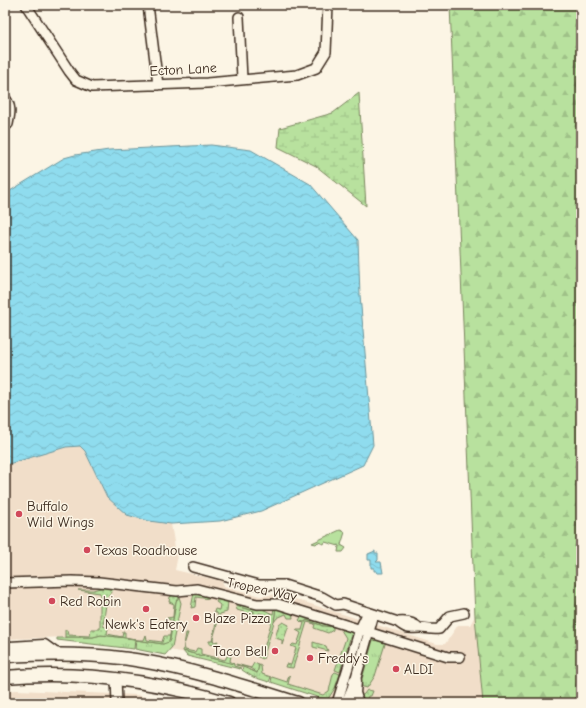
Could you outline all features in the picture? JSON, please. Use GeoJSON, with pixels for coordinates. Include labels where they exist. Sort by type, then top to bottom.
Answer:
{"type":"FeatureCollection","features":[{"type":"Feature","properties":{"kind":"main road"},"geometry":{"type":"LineString","coordinates":[[5,646],[10,648],[44,646],[55,654]]}},
{"type":"Feature","properties":{"kind":"main road"},"geometry":{"type":"LineString","coordinates":[[5,656],[55,654],[91,655],[141,660],[206,674],[298,703]]}},
{"type":"Feature","properties":{"kind":"main road"},"geometry":{"type":"LineString","coordinates":[[5,677],[69,675],[116,678],[189,691],[229,703]]}},
{"type":"Feature","properties":{"kind":"main road"},"geometry":{"type":"LineString","coordinates":[[355,681],[354,693],[357,703]]}},
{"type":"Feature","properties":{"kind":"street","name":"Ecton Lane"},"geometry":{"type":"LineString","coordinates":[[26,5],[76,80],[92,87],[158,85],[297,75],[316,68],[326,52],[328,5]]}},
{"type":"Feature","properties":{"kind":"street"},"geometry":{"type":"LineString","coordinates":[[148,5],[158,85]]}},
{"type":"Feature","properties":{"kind":"street"},"geometry":{"type":"LineString","coordinates":[[239,17],[242,80]]}},
{"type":"Feature","properties":{"kind":"street"},"geometry":{"type":"LineString","coordinates":[[5,98],[9,104],[11,112],[8,124],[5,126]]}},
{"type":"Feature","properties":{"kind":"street"},"geometry":{"type":"LineString","coordinates":[[192,567],[259,585],[284,585],[322,597],[332,597],[338,599],[343,604],[398,622],[412,623],[419,628],[439,629],[450,616],[464,613]]}},
{"type":"Feature","properties":{"kind":"street","name":"Tropea Way"},"geometry":{"type":"LineString","coordinates":[[5,583],[72,581],[99,582],[177,591],[197,589],[257,604],[278,604],[448,657],[460,657]]}},
{"type":"Feature","properties":{"kind":"street"},"geometry":{"type":"LineString","coordinates":[[337,703],[360,629],[371,613]]}},
{"type":"Feature","properties":{"kind":"street"},"geometry":{"type":"LineString","coordinates":[[346,703],[355,681],[370,632],[371,613]]}},
{"type":"Feature","properties":{"kind":"street"},"geometry":{"type":"LineString","coordinates":[[116,678],[117,703]]}},
{"type":"Feature","properties":{"kind":"shaded area"},"geometry":{"type":"Polygon","coordinates":[[[74,445],[80,446],[85,451],[107,497],[127,515],[149,521],[171,524],[177,560],[175,570],[222,581],[224,586],[260,596],[279,594],[437,644],[445,644],[458,625],[470,625],[475,616],[483,703],[344,703],[254,674],[243,668],[193,654],[116,641],[70,637],[5,639],[5,465],[30,456],[74,445]]]}},
{"type":"Feature","properties":{"kind":"shaded area"},"geometry":{"type":"Polygon","coordinates":[[[17,690],[137,695],[167,703],[5,703],[5,691],[17,690]]]}},
{"type":"Feature","properties":{"kind":"green space"},"geometry":{"type":"Polygon","coordinates":[[[450,5],[581,5],[581,703],[483,703],[475,616],[450,5]]]}},
{"type":"Feature","properties":{"kind":"green space"},"geometry":{"type":"Polygon","coordinates":[[[359,93],[366,206],[316,166],[278,147],[280,128],[333,113],[359,93]]]}},
{"type":"Feature","properties":{"kind":"green space"},"geometry":{"type":"Polygon","coordinates":[[[340,530],[345,532],[341,545],[346,548],[343,552],[338,552],[339,546],[325,542],[324,544],[318,542],[316,544],[312,543],[340,530]]]}},
{"type":"Feature","properties":{"kind":"green space"},"geometry":{"type":"Polygon","coordinates":[[[104,587],[111,588],[113,590],[106,598],[109,601],[112,598],[111,604],[106,604],[103,626],[108,628],[107,634],[122,637],[123,632],[125,632],[125,637],[135,639],[101,635],[93,637],[65,637],[65,630],[67,630],[68,635],[90,636],[91,629],[100,629],[100,593],[78,590],[93,590],[104,587]]]}},
{"type":"Feature","properties":{"kind":"green space"},"geometry":{"type":"Polygon","coordinates":[[[194,593],[208,596],[209,599],[196,597],[195,607],[191,608],[194,593]]]}},
{"type":"Feature","properties":{"kind":"green space"},"geometry":{"type":"Polygon","coordinates":[[[173,595],[179,597],[176,601],[169,642],[163,644],[136,640],[144,640],[146,635],[147,640],[162,642],[164,636],[170,636],[172,621],[167,618],[173,617],[174,604],[169,602],[170,597],[173,595]]]}},
{"type":"Feature","properties":{"kind":"green space"},"geometry":{"type":"Polygon","coordinates":[[[179,597],[181,603],[172,647],[165,655],[135,649],[136,640],[163,644],[170,640],[176,601],[179,597]]]}},
{"type":"Feature","properties":{"kind":"green space"},"geometry":{"type":"Polygon","coordinates":[[[218,598],[228,601],[227,612],[220,614],[213,639],[214,642],[218,641],[216,645],[209,644],[209,641],[212,641],[218,614],[214,612],[215,609],[219,610],[220,605],[216,602],[218,598]]]}},
{"type":"Feature","properties":{"kind":"green space"},"geometry":{"type":"Polygon","coordinates":[[[239,604],[262,609],[273,614],[274,607],[276,607],[274,622],[263,659],[256,656],[258,654],[262,655],[271,623],[266,621],[267,615],[259,613],[258,616],[254,615],[254,611],[236,606],[239,604]]]}},
{"type":"Feature","properties":{"kind":"green space"},"geometry":{"type":"Polygon","coordinates":[[[236,606],[254,611],[254,615],[237,610],[236,606]]]}},
{"type":"Feature","properties":{"kind":"green space"},"geometry":{"type":"Polygon","coordinates":[[[276,607],[292,612],[293,618],[288,618],[286,614],[277,618],[274,622],[276,607]]]}},
{"type":"Feature","properties":{"kind":"green space"},"geometry":{"type":"Polygon","coordinates":[[[302,616],[333,625],[333,627],[323,626],[307,620],[306,622],[301,622],[299,620],[302,616]]]}},
{"type":"Feature","properties":{"kind":"green space"},"geometry":{"type":"Polygon","coordinates":[[[306,620],[323,626],[333,627],[333,630],[328,633],[314,628],[315,624],[307,622],[293,668],[285,667],[286,664],[291,665],[296,648],[291,646],[293,644],[297,645],[301,633],[296,630],[302,630],[304,623],[301,622],[306,622],[306,620]]]}},
{"type":"Feature","properties":{"kind":"green space"},"geometry":{"type":"Polygon","coordinates":[[[283,622],[289,625],[282,645],[282,640],[275,638],[279,625],[283,622]]]}},
{"type":"Feature","properties":{"kind":"green space"},"geometry":{"type":"Polygon","coordinates":[[[341,630],[349,630],[353,635],[351,635],[340,672],[335,670],[346,638],[341,630]]]}},
{"type":"Feature","properties":{"kind":"green space"},"geometry":{"type":"Polygon","coordinates":[[[186,633],[188,633],[184,645],[186,633]]]}},
{"type":"Feature","properties":{"kind":"green space"},"geometry":{"type":"Polygon","coordinates":[[[101,635],[135,639],[134,649],[57,640],[57,638],[65,637],[93,637],[101,635]]]}},
{"type":"Feature","properties":{"kind":"green space"},"geometry":{"type":"Polygon","coordinates":[[[376,639],[386,641],[375,676],[367,688],[360,686],[373,640],[376,639]]]}},
{"type":"Feature","properties":{"kind":"green space"},"geometry":{"type":"Polygon","coordinates":[[[313,642],[326,646],[328,651],[313,647],[313,642]]]}},
{"type":"Feature","properties":{"kind":"green space"},"geometry":{"type":"Polygon","coordinates":[[[184,645],[185,650],[195,652],[197,648],[201,649],[201,654],[225,660],[227,656],[231,656],[230,661],[234,664],[183,651],[184,645]]]}},
{"type":"Feature","properties":{"kind":"green space"},"geometry":{"type":"Polygon","coordinates":[[[183,651],[234,664],[234,666],[241,668],[187,656],[183,651]]]}},
{"type":"Feature","properties":{"kind":"green space"},"geometry":{"type":"Polygon","coordinates":[[[254,663],[259,665],[257,673],[250,668],[236,665],[251,668],[254,663]]]}},
{"type":"Feature","properties":{"kind":"green space"},"geometry":{"type":"Polygon","coordinates":[[[259,665],[261,666],[262,674],[271,677],[269,682],[253,677],[242,670],[243,667],[257,673],[259,665]]]}},
{"type":"Feature","properties":{"kind":"green space"},"geometry":{"type":"Polygon","coordinates":[[[335,672],[340,674],[335,688],[328,699],[320,698],[271,682],[272,677],[287,682],[289,675],[288,684],[323,695],[329,691],[333,674],[335,672]]]}},
{"type":"Feature","properties":{"kind":"green space"},"geometry":{"type":"Polygon","coordinates":[[[367,690],[373,691],[371,696],[368,696],[367,702],[370,703],[365,703],[361,696],[367,690]]]}},
{"type":"Feature","properties":{"kind":"water"},"geometry":{"type":"Polygon","coordinates":[[[211,145],[251,150],[310,184],[358,240],[360,295],[373,445],[363,465],[261,511],[220,521],[171,524],[149,521],[127,515],[107,497],[85,451],[80,446],[66,447],[5,465],[5,194],[64,158],[75,155],[109,150],[211,145]]]}},
{"type":"Feature","properties":{"kind":"water"},"geometry":{"type":"Polygon","coordinates":[[[375,551],[375,553],[378,553],[378,560],[376,562],[381,562],[383,573],[377,573],[377,571],[374,571],[374,568],[371,568],[371,560],[368,560],[368,554],[375,551]]]}},
{"type":"Feature","properties":{"kind":"place","name":"Buffalo Wild Wings"},"geometry":{"type":"Point","coordinates":[19,514]}},
{"type":"Feature","properties":{"kind":"place","name":"Texas Roadhouse"},"geometry":{"type":"Point","coordinates":[87,550]}},
{"type":"Feature","properties":{"kind":"place","name":"Red Robin"},"geometry":{"type":"Point","coordinates":[52,601]}},
{"type":"Feature","properties":{"kind":"place","name":"Newk's Eatery"},"geometry":{"type":"Point","coordinates":[146,609]}},
{"type":"Feature","properties":{"kind":"place","name":"Blaze Pizza"},"geometry":{"type":"Point","coordinates":[196,618]}},
{"type":"Feature","properties":{"kind":"place","name":"Taco Bell"},"geometry":{"type":"Point","coordinates":[275,651]}},
{"type":"Feature","properties":{"kind":"place","name":"Freddy's"},"geometry":{"type":"Point","coordinates":[310,658]}},
{"type":"Feature","properties":{"kind":"place","name":"ALDI"},"geometry":{"type":"Point","coordinates":[396,669]}}]}
